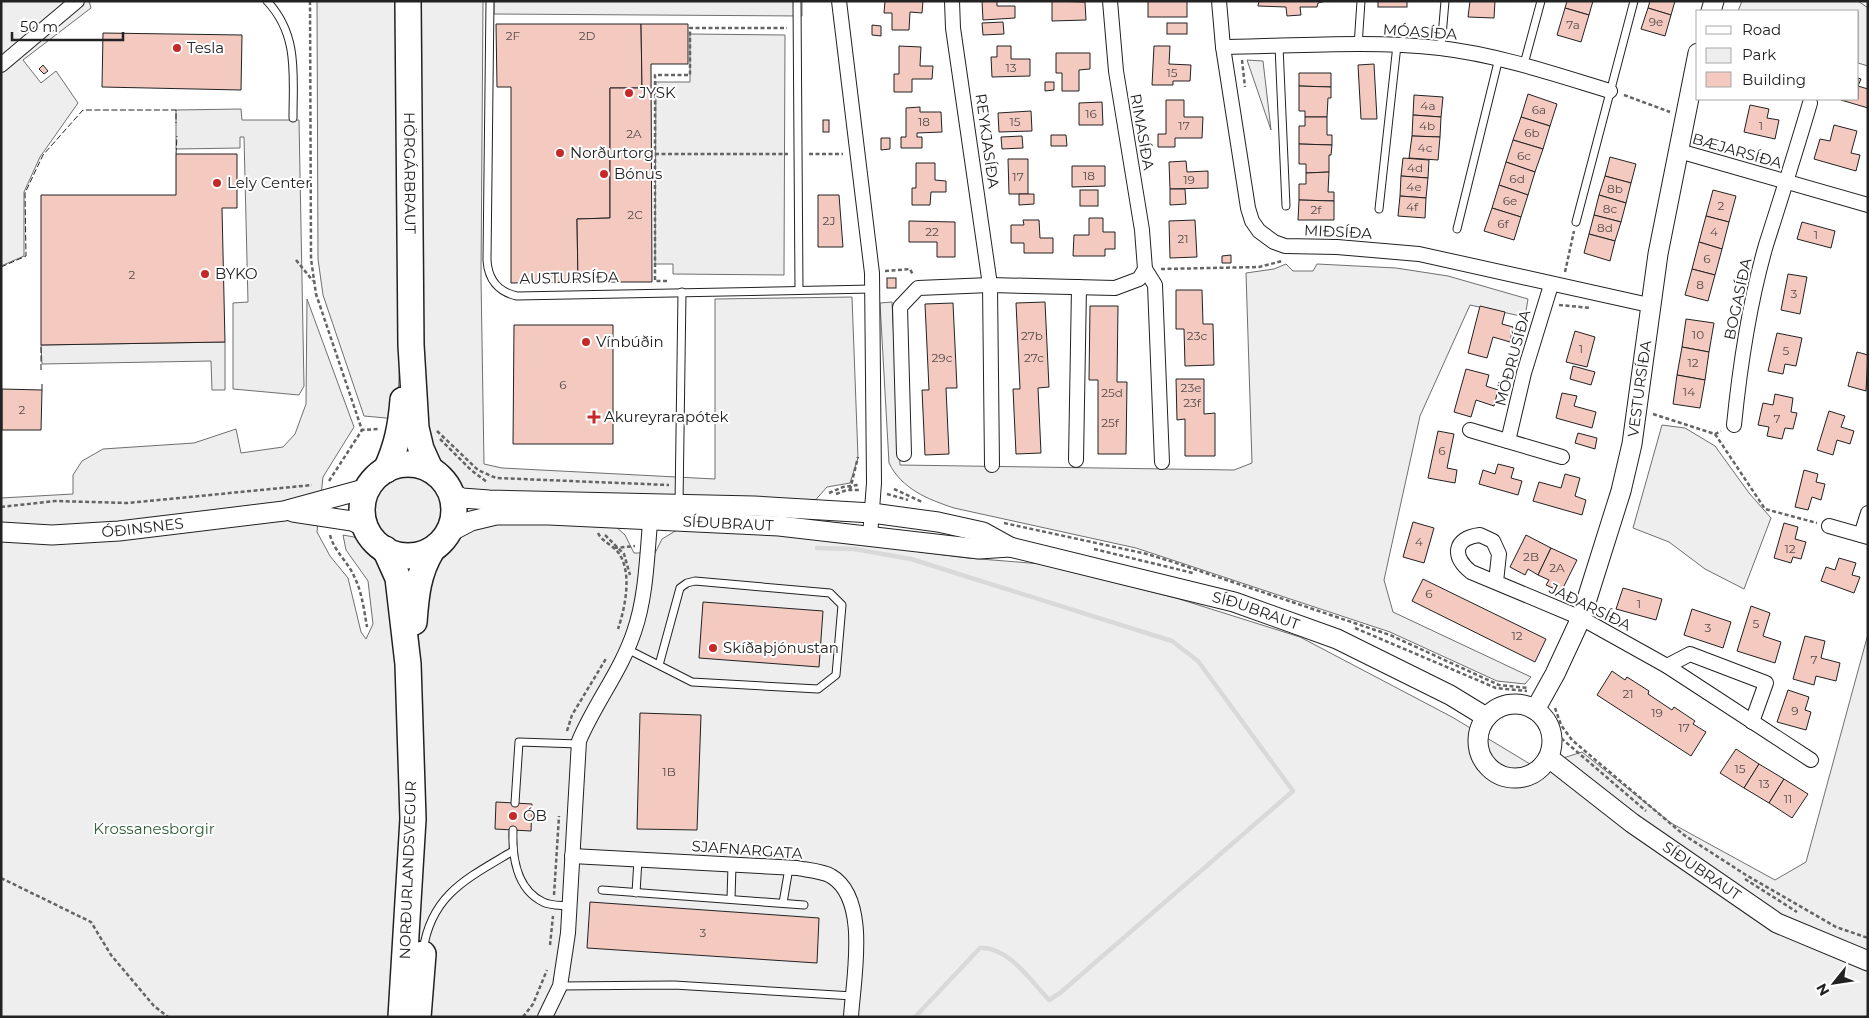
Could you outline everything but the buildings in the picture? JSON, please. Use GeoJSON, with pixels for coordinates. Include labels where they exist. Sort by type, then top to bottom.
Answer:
{"type":"FeatureCollection","features":[{"type":"Feature","properties":{"kind":"highway","name":"HÖRGÁRBRAUT"},"geometry":{"type":"LineString","coordinates":[[408,1],[411,346],[416,428],[421,449],[430,470]]}},
{"type":"Feature","properties":{"kind":"highway","name":"HÖRGÁRBRAUT"},"geometry":{"type":"LineString","coordinates":[[386,470],[396,448],[401,428],[404,388],[411,346]]}},
{"type":"Feature","properties":{"kind":"highway"},"geometry":{"type":"LineString","coordinates":[[366,527],[363,507],[368,488],[386,470],[400,465],[416,465],[430,470],[443,479],[451,493]]}},
{"type":"Feature","properties":{"kind":"highway","name":"NORÐURLANDSVEGUR"},"geometry":{"type":"LineString","coordinates":[[408,664],[422,566],[440,541],[454,514],[451,493]]}},
{"type":"Feature","properties":{"kind":"highway","name":"NORÐURLANDSVEGUR"},"geometry":{"type":"LineString","coordinates":[[366,527],[377,544],[385,549],[398,578],[408,664],[413,819],[401,1017]]}},
{"type":"Feature","properties":{"kind":"highway"},"geometry":{"type":"LineString","coordinates":[[385,549],[408,556],[440,541]]}},
{"type":"Feature","properties":{"kind":"highway"},"geometry":{"type":"LineString","coordinates":[[418,1017],[423,954]]}},
{"type":"Feature","properties":{"kind":"street"},"geometry":{"type":"LineString","coordinates":[[1,65],[77,1]]}},
{"type":"Feature","properties":{"kind":"street"},"geometry":{"type":"LineString","coordinates":[[839,1],[872,273],[874,483],[870,536]]}},
{"type":"Feature","properties":{"kind":"street","name":"REYKJASÍÐA"},"geometry":{"type":"LineString","coordinates":[[952,1],[990,285]]}},
{"type":"Feature","properties":{"kind":"street","name":"RIMASÍÐA"},"geometry":{"type":"LineString","coordinates":[[1110,1],[1116,71],[1142,230],[1145,269],[1155,286],[1162,462]]}},
{"type":"Feature","properties":{"kind":"street","name":"MIÐSÍÐA"},"geometry":{"type":"LineString","coordinates":[[1219,1],[1223,47],[1248,208],[1252,221],[1259,232],[1266,237],[1285,246],[1337,247],[1419,254],[1649,305]]}},
{"type":"Feature","properties":{"kind":"street","name":"MÓASÍÐA"},"geometry":{"type":"LineString","coordinates":[[1223,47],[1397,45],[1441,48],[1524,64],[1610,91]]}},
{"type":"Feature","properties":{"kind":"street","name":"VESTURSÍÐA"},"geometry":{"type":"LineString","coordinates":[[1538,705],[1555,674],[1581,618],[1622,491],[1632,444],[1649,305],[1684,116],[1696,62]]}},
{"type":"Feature","properties":{"kind":"street","name":"BÆJARSÍÐA"},"geometry":{"type":"LineString","coordinates":[[1788,182],[1810,103]]}},
{"type":"Feature","properties":{"kind":"street","name":"BÆJARSÍÐA"},"geometry":{"type":"LineString","coordinates":[[1678,151],[1868,204]]}},
{"type":"Feature","properties":{"kind":"street","name":"BOGASÍÐA"},"geometry":{"type":"LineString","coordinates":[[1734,425],[1738,381],[1749,318],[1766,246],[1788,182]]}},
{"type":"Feature","properties":{"kind":"street"},"geometry":{"type":"LineString","coordinates":[[904,454],[900,307],[918,288],[990,285],[1115,288],[1139,279],[1145,269]]}},
{"type":"Feature","properties":{"kind":"street"},"geometry":{"type":"LineString","coordinates":[[990,285],[992,465]]}},
{"type":"Feature","properties":{"kind":"street","name":"MÖÐRUSÍÐA"},"geometry":{"type":"LineString","coordinates":[[1508,441],[1524,373],[1545,304],[1557,286]]}},
{"type":"Feature","properties":{"kind":"street"},"geometry":{"type":"LineString","coordinates":[[1076,460],[1079,287]]}},
{"type":"Feature","properties":{"kind":"street"},"geometry":{"type":"LineString","coordinates":[[1470,430],[1562,457]]}},
{"type":"Feature","properties":{"kind":"street","name":"ÓÐINSNES"},"geometry":{"type":"LineString","coordinates":[[1,532],[52,535],[119,531],[284,511],[368,488]]}},
{"type":"Feature","properties":{"kind":"street","name":"SÍÐUBRAUT"},"geometry":{"type":"LineString","coordinates":[[451,493],[462,498],[651,512],[979,548],[1010,547],[1234,602],[1337,639],[1450,695],[1486,717]]}},
{"type":"Feature","properties":{"kind":"street","name":"SÍÐUBRAUT"},"geometry":{"type":"LineString","coordinates":[[440,541],[471,521],[496,515],[651,512],[679,495],[872,513],[938,522],[984,532],[1010,547]]}},
{"type":"Feature","properties":{"kind":"street","name":"ÓÐINSNES"},"geometry":{"type":"LineString","coordinates":[[284,511],[352,521],[366,527]]}},
{"type":"Feature","properties":{"kind":"street"},"geometry":{"type":"LineString","coordinates":[[544,1017],[560,986],[569,906],[579,744],[589,717],[627,649],[634,632],[643,594],[651,512]]}},
{"type":"Feature","properties":{"kind":"street"},"geometry":{"type":"LineString","coordinates":[[1829,526],[1865,536],[1868,513]]}},
{"type":"Feature","properties":{"kind":"street","name":"JAÐARSÍÐA"},"geometry":{"type":"LineString","coordinates":[[1496,582],[1581,618],[1667,666],[1811,760]]}},
{"type":"Feature","properties":{"kind":"street"},"geometry":{"type":"LineString","coordinates":[[1667,666],[1690,654],[1766,683],[1752,722]]}},
{"type":"Feature","properties":{"kind":"street"},"geometry":{"type":"LineString","coordinates":[[1512,704],[1538,705],[1550,729],[1552,738],[1549,758],[1542,767],[1522,778],[1511,779],[1490,770],[1478,750],[1477,738],[1486,717],[1502,706],[1512,704]]}},
{"type":"Feature","properties":{"kind":"street","name":"SÍÐUBRAUT"},"geometry":{"type":"LineString","coordinates":[[1549,758],[1632,822],[1777,923],[1868,961]]}},
{"type":"Feature","properties":{"kind":"street","name":"SJAFNARGATA"},"geometry":{"type":"LineString","coordinates":[[572,856],[789,868],[831,876],[845,891],[854,910],[856,928],[851,1017]]}},
{"type":"Feature","properties":{"kind":"lane","name":"AUSTURSÍÐA"},"geometry":{"type":"LineString","coordinates":[[490,1],[486,260],[493,282],[503,292],[517,296],[872,289]]}},
{"type":"Feature","properties":{"kind":"lane"},"geometry":{"type":"LineString","coordinates":[[797,1],[799,290]]}},
{"type":"Feature","properties":{"kind":"lane"},"geometry":{"type":"LineString","coordinates":[[1358,46],[1361,1]]}},
{"type":"Feature","properties":{"kind":"lane"},"geometry":{"type":"LineString","coordinates":[[1441,48],[1445,1]]}},
{"type":"Feature","properties":{"kind":"lane"},"geometry":{"type":"LineString","coordinates":[[1524,64],[1541,1]]}},
{"type":"Feature","properties":{"kind":"lane"},"geometry":{"type":"LineString","coordinates":[[1576,222],[1634,1]]}},
{"type":"Feature","properties":{"kind":"lane"},"geometry":{"type":"LineString","coordinates":[[271,2],[285,25],[291,42],[293,118]]}},
{"type":"Feature","properties":{"kind":"lane"},"geometry":{"type":"LineString","coordinates":[[1379,209],[1397,45]]}},
{"type":"Feature","properties":{"kind":"lane"},"geometry":{"type":"LineString","coordinates":[[1279,46],[1286,206]]}},
{"type":"Feature","properties":{"kind":"lane"},"geometry":{"type":"LineString","coordinates":[[1458,228],[1499,58]]}},
{"type":"Feature","properties":{"kind":"lane"},"geometry":{"type":"LineString","coordinates":[[679,495],[682,292]]}},
{"type":"Feature","properties":{"kind":"lane"},"geometry":{"type":"LineString","coordinates":[[627,649],[692,682],[818,689],[836,675],[842,605],[830,593],[695,581],[687,583],[680,588],[659,665]]}},
{"type":"Feature","properties":{"kind":"lane"},"geometry":{"type":"LineString","coordinates":[[515,803],[519,742],[579,744]]}},
{"type":"Feature","properties":{"kind":"lane"},"geometry":{"type":"LineString","coordinates":[[513,830],[512,851],[519,874],[526,887],[536,898],[553,905],[569,906]]}},
{"type":"Feature","properties":{"kind":"lane"},"geometry":{"type":"LineString","coordinates":[[423,954],[425,935],[446,895],[460,882],[512,851]]}},
{"type":"Feature","properties":{"kind":"lane"},"geometry":{"type":"LineString","coordinates":[[636,892],[638,860]]}},
{"type":"Feature","properties":{"kind":"lane"},"geometry":{"type":"LineString","coordinates":[[731,899],[732,865]]}},
{"type":"Feature","properties":{"kind":"lane"},"geometry":{"type":"LineString","coordinates":[[783,903],[789,868]]}},
{"type":"Feature","properties":{"kind":"lane"},"geometry":{"type":"LineString","coordinates":[[602,890],[804,905]]}},
{"type":"Feature","properties":{"kind":"lane"},"geometry":{"type":"LineString","coordinates":[[560,986],[674,985],[852,996]]}},
{"type":"Feature","properties":{"kind":"path"},"geometry":{"type":"LineString","coordinates":[[310,1],[311,259],[316,294],[362,430]]}},
{"type":"Feature","properties":{"kind":"path"},"geometry":{"type":"LineString","coordinates":[[674,281],[656,281],[655,75],[690,75],[690,28],[797,28]]}},
{"type":"Feature","properties":{"kind":"path"},"geometry":{"type":"LineString","coordinates":[[1246,95],[1242,59],[1250,56],[1249,47]]}},
{"type":"Feature","properties":{"kind":"path"},"geometry":{"type":"LineString","coordinates":[[1610,91],[1684,116]]}},
{"type":"Feature","properties":{"kind":"path"},"geometry":{"type":"LineString","coordinates":[[655,154],[845,154],[844,145]]}},
{"type":"Feature","properties":{"kind":"path"},"geometry":{"type":"LineString","coordinates":[[1557,286],[1576,222]]}},
{"type":"Feature","properties":{"kind":"path"},"geometry":{"type":"LineString","coordinates":[[296,260],[314,282]]}},
{"type":"Feature","properties":{"kind":"path"},"geometry":{"type":"LineString","coordinates":[[1145,269],[1259,268],[1283,260]]}},
{"type":"Feature","properties":{"kind":"path"},"geometry":{"type":"LineString","coordinates":[[872,273],[910,268],[918,288]]}},
{"type":"Feature","properties":{"kind":"path"},"geometry":{"type":"LineString","coordinates":[[1545,304],[1598,309]]}},
{"type":"Feature","properties":{"kind":"path"},"geometry":{"type":"LineString","coordinates":[[1650,413],[1715,434],[1766,509],[1829,526]]}},
{"type":"Feature","properties":{"kind":"path"},"geometry":{"type":"LineString","coordinates":[[1715,434],[1734,425]]}},
{"type":"Feature","properties":{"kind":"path"},"geometry":{"type":"LineString","coordinates":[[362,430],[387,429]]}},
{"type":"Feature","properties":{"kind":"path"},"geometry":{"type":"LineString","coordinates":[[434,429],[478,470],[496,478],[679,495]]}},
{"type":"Feature","properties":{"kind":"path"},"geometry":{"type":"LineString","coordinates":[[327,483],[362,430]]}},
{"type":"Feature","properties":{"kind":"path"},"geometry":{"type":"LineString","coordinates":[[435,434],[471,470],[490,483]]}},
{"type":"Feature","properties":{"kind":"path"},"geometry":{"type":"LineString","coordinates":[[856,490],[850,490],[859,449]]}},
{"type":"Feature","properties":{"kind":"path"},"geometry":{"type":"LineString","coordinates":[[1,507],[55,501],[128,503],[317,484]]}},
{"type":"Feature","properties":{"kind":"path"},"geometry":{"type":"LineString","coordinates":[[824,495],[852,485],[858,485]]}},
{"type":"Feature","properties":{"kind":"path"},"geometry":{"type":"LineString","coordinates":[[330,531],[337,551],[354,574],[360,591],[367,627]]}},
{"type":"Feature","properties":{"kind":"path"},"geometry":{"type":"LineString","coordinates":[[614,548],[648,546]]}},
{"type":"Feature","properties":{"kind":"path"},"geometry":{"type":"LineString","coordinates":[[1538,705],[1550,708],[1561,738],[1649,813]]}},
{"type":"Feature","properties":{"kind":"path"},"geometry":{"type":"LineString","coordinates":[[1679,837],[1800,914]]}},
{"type":"Feature","properties":{"kind":"path"},"geometry":{"type":"LineString","coordinates":[[1,878],[91,922],[111,956],[154,1006],[168,1017]]}},
{"type":"Feature","properties":{"kind":"path"},"geometry":{"type":"LineString","coordinates":[[1816,922],[1868,943]]}},
{"type":"Feature","properties":{"kind":"green space"},"geometry":{"type":"Polygon","coordinates":[[[1,1],[89,1],[91,8],[23,60],[41,83],[56,71],[78,103],[40,157],[24,192],[24,256],[1,266],[1,1]]]}},
{"type":"Feature","properties":{"kind":"green space"},"geometry":{"type":"Polygon","coordinates":[[[317,1],[395,1],[400,358],[397,419],[364,416],[323,295],[318,259],[317,1]]]}},
{"type":"Feature","properties":{"kind":"green space"},"geometry":{"type":"Polygon","coordinates":[[[419,1],[483,1],[481,278],[484,464],[502,468],[715,479],[715,299],[852,297],[858,458],[850,483],[827,487],[811,505],[482,495],[460,486],[451,479],[444,471],[430,444],[422,413],[419,1]]]}},
{"type":"Feature","properties":{"kind":"green space"},"geometry":{"type":"Polygon","coordinates":[[[1742,1],[1858,1],[1868,8],[1868,66],[1859,63],[1859,10],[1738,10],[1742,1]]]}},
{"type":"Feature","properties":{"kind":"green space"},"geometry":{"type":"Polygon","coordinates":[[[1247,60],[1263,61],[1271,130],[1247,60]]]}},
{"type":"Feature","properties":{"kind":"green space"},"geometry":{"type":"Polygon","coordinates":[[[1286,264],[1293,271],[1313,271],[1317,264],[1396,268],[1448,276],[1528,299],[1525,317],[1470,305],[1420,416],[1384,580],[1393,612],[1531,677],[1525,684],[1497,681],[1390,632],[1136,548],[944,505],[925,497],[908,486],[894,472],[889,463],[880,303],[892,302],[900,465],[1234,470],[1252,463],[1246,273],[1274,269],[1286,264]]]}},
{"type":"Feature","properties":{"kind":"green space","name":"Krossanesborgir"},"geometry":{"type":"Polygon","coordinates":[[[307,299],[354,427],[323,477],[317,532],[330,556],[348,578],[361,632],[366,639],[373,624],[368,581],[346,550],[343,535],[354,537],[385,569],[393,635],[418,637],[428,574],[443,551],[463,534],[495,523],[613,524],[625,535],[634,553],[655,553],[662,539],[677,530],[794,536],[968,558],[1042,564],[1176,598],[1300,637],[1452,717],[1535,767],[1582,752],[1671,823],[1775,880],[1806,862],[1868,634],[1868,1017],[1,1017],[1,498],[73,494],[73,475],[82,461],[103,449],[194,443],[236,429],[241,453],[283,447],[295,434],[306,404],[307,299]]]}},
{"type":"Feature","properties":{"kind":"green space"},"geometry":{"type":"Polygon","coordinates":[[[1662,425],[1685,428],[1715,446],[1749,493],[1771,518],[1744,589],[1705,569],[1669,542],[1633,528],[1662,425]]]}},
{"type":"Feature","properties":{"kind":"green space"},"geometry":{"type":"Polygon","coordinates":[[[415,473],[434,483],[442,495],[444,509],[442,523],[434,535],[422,543],[401,545],[382,535],[374,523],[372,502],[382,483],[394,475],[415,473]]]}},
{"type":"Feature","properties":{"kind":"shaded area"},"geometry":{"type":"Polygon","coordinates":[[[494,1],[802,1],[802,16],[494,14],[494,1]]]}},
{"type":"Feature","properties":{"kind":"shaded area"},"geometry":{"type":"Polygon","coordinates":[[[690,34],[785,35],[784,275],[673,274],[673,264],[655,264],[656,82],[690,82],[690,34]]]}},
{"type":"Feature","properties":{"kind":"shaded area"},"geometry":{"type":"Polygon","coordinates":[[[241,109],[242,120],[299,120],[304,386],[299,395],[233,389],[233,303],[248,302],[244,137],[240,137],[240,148],[176,149],[176,110],[241,109]]]}},
{"type":"Feature","properties":{"kind":"shaded area"},"geometry":{"type":"Polygon","coordinates":[[[225,342],[225,390],[212,390],[211,361],[42,364],[41,345],[225,342]]]}},
{"type":"Feature","properties":{"kind":"waterway"},"geometry":{"type":"LineString","coordinates":[[817,548],[854,549],[911,559],[1172,641],[1198,661],[1293,791],[1060,993],[1049,1000],[1027,975],[1009,959],[990,949],[980,948],[915,1017]]}},
{"type":"Feature","properties":{"kind":"fence"},"geometry":{"type":"LineString","coordinates":[[1,267],[26,256],[25,193],[43,155],[83,110],[176,110],[176,123]]}},
{"type":"Feature","properties":{"kind":"fence"},"geometry":{"type":"LineString","coordinates":[[176,154],[177,136]]}},
{"type":"Feature","properties":{"kind":"fence"},"geometry":{"type":"LineString","coordinates":[[41,345],[41,370]]}},
{"type":"Feature","properties":{"kind":"fence"},"geometry":{"type":"LineString","coordinates":[[42,384],[42,390]]}},
{"type":"Feature","properties":{"kind":"place","name":"Tesla"},"geometry":{"type":"Point","coordinates":[177,48]}},
{"type":"Feature","properties":{"kind":"place","name":"JYSK"},"geometry":{"type":"Point","coordinates":[629,93]}},
{"type":"Feature","properties":{"kind":"place","name":"Norðurtorg"},"geometry":{"type":"Point","coordinates":[560,153]}},
{"type":"Feature","properties":{"kind":"place","name":"Bónus"},"geometry":{"type":"Point","coordinates":[604,174]}},
{"type":"Feature","properties":{"kind":"place","name":"Lely Center"},"geometry":{"type":"Point","coordinates":[217,183]}},
{"type":"Feature","properties":{"kind":"place","name":"BYKO"},"geometry":{"type":"Point","coordinates":[205,274]}},
{"type":"Feature","properties":{"kind":"place","name":"Vínbúðin"},"geometry":{"type":"Point","coordinates":[586,342]}},
{"type":"Feature","properties":{"kind":"place","name":"Akureyrarapótek"},"geometry":{"type":"Point","coordinates":[594,417]}},
{"type":"Feature","properties":{"kind":"place","name":"Skíðaþjónustan"},"geometry":{"type":"Point","coordinates":[713,648]}},
{"type":"Feature","properties":{"kind":"place","name":"ÓB"},"geometry":{"type":"Point","coordinates":[513,816]}}]}
